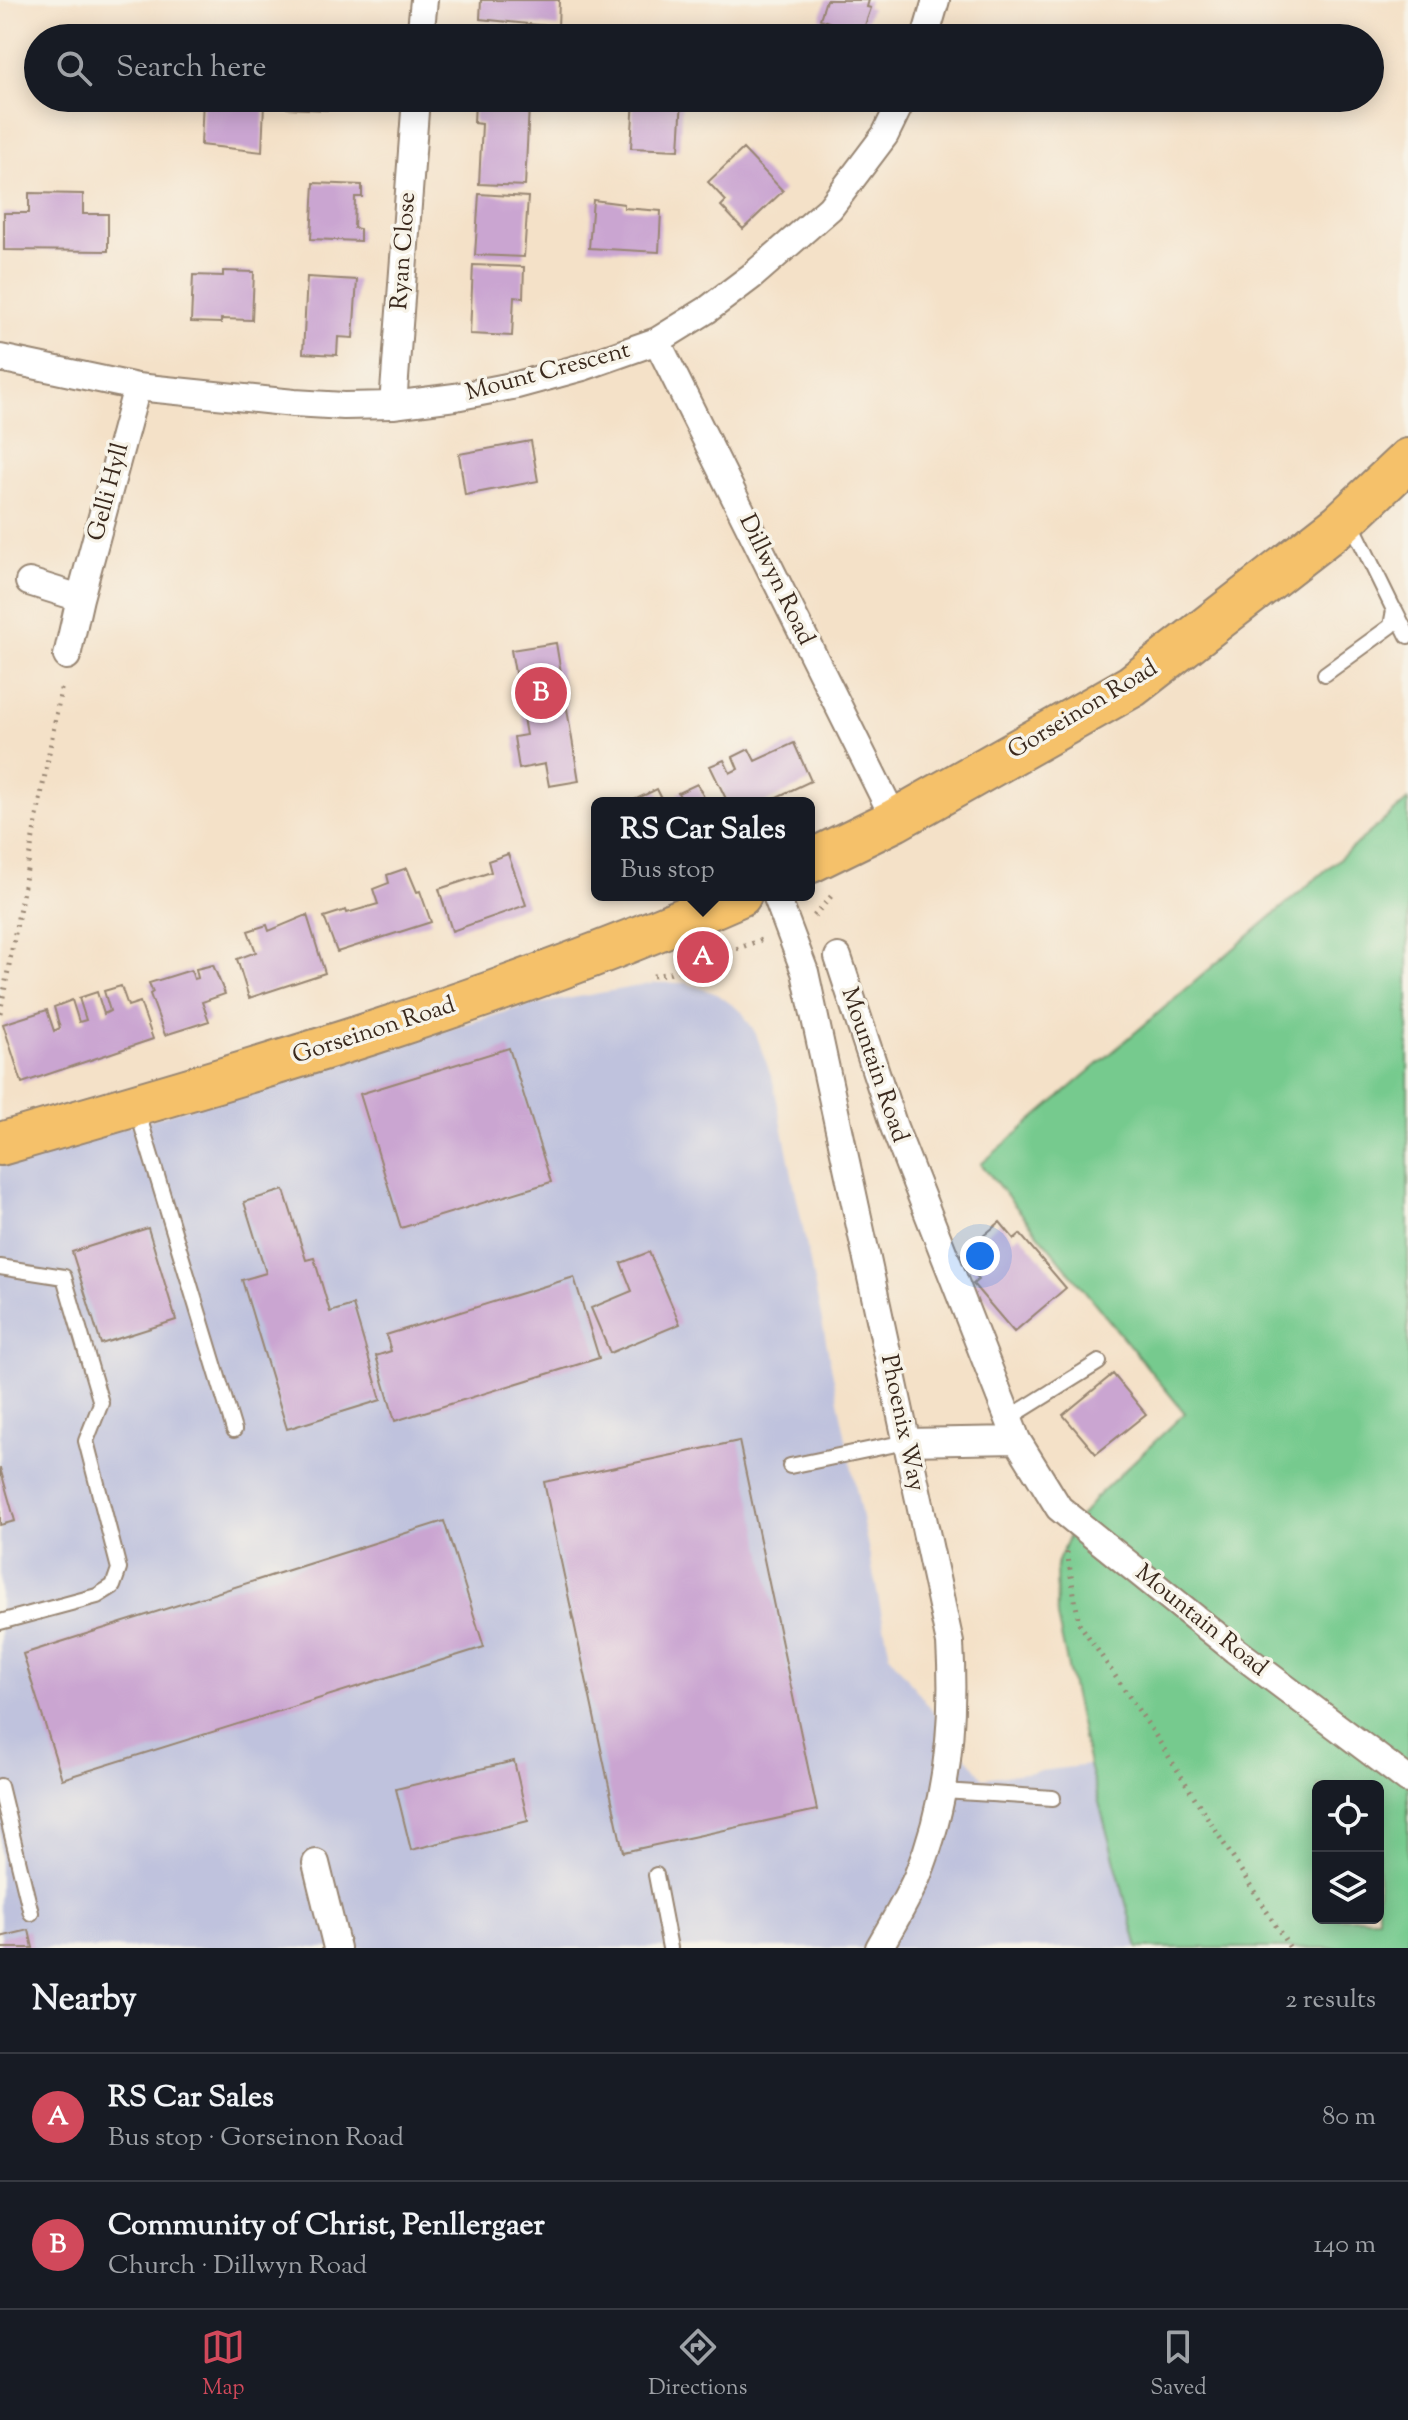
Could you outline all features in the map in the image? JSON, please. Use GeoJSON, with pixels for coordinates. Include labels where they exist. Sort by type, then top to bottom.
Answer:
{"type":"FeatureCollection","features":[{"type":"Feature","properties":{"kind":"main road","name":"Gorseinon Road"},"geometry":{"type":"LineString","coordinates":[[815,859],[895,820],[1132,686],[1348,516],[1408,460]]}},
{"type":"Feature","properties":{"kind":"main road","name":"Gorseinon Road"},"geometry":{"type":"LineString","coordinates":[[0,1144],[215,1083],[529,980],[726,901]]}},
{"type":"Feature","properties":{"kind":"street"},"geometry":{"type":"LineString","coordinates":[[421,24],[424,0]]}},
{"type":"Feature","properties":{"kind":"street"},"geometry":{"type":"LineString","coordinates":[[929,24],[936,0]]}},
{"type":"Feature","properties":{"kind":"street","name":"Ryan Close"},"geometry":{"type":"LineString","coordinates":[[393,405],[415,112]]}},
{"type":"Feature","properties":{"kind":"street","name":"Mount Crescent"},"geometry":{"type":"LineString","coordinates":[[0,358],[137,387],[294,403],[393,405],[517,385],[583,367],[657,341],[707,310],[752,276],[830,208],[885,135],[896,112]]}},
{"type":"Feature","properties":{"kind":"street","name":"Dillwyn Road"},"geometry":{"type":"LineString","coordinates":[[657,341],[895,820]]}},
{"type":"Feature","properties":{"kind":"street","name":"Gelli Hyll"},"geometry":{"type":"LineString","coordinates":[[67,656],[137,387]]}},
{"type":"Feature","properties":{"kind":"street"},"geometry":{"type":"LineString","coordinates":[[29,582],[80,598]]}},
{"type":"Feature","properties":{"kind":"street","name":"Phoenix Way"},"geometry":{"type":"LineString","coordinates":[[778,901],[805,972],[950,1643],[950,1727],[943,1791],[916,1880],[879,1948]]}},
{"type":"Feature","properties":{"kind":"street","name":"Mountain Road"},"geometry":{"type":"LineString","coordinates":[[838,957],[894,1127],[1013,1429],[1059,1508],[1235,1650],[1408,1780]]}},
{"type":"Feature","properties":{"kind":"street"},"geometry":{"type":"LineString","coordinates":[[906,1442],[1013,1429]]}},
{"type":"Feature","properties":{"kind":"street"},"geometry":{"type":"LineString","coordinates":[[316,1863],[337,1948]]}},
{"type":"Feature","properties":{"kind":"lane"},"geometry":{"type":"LineString","coordinates":[[1348,516],[1408,636]]}},
{"type":"Feature","properties":{"kind":"lane"},"geometry":{"type":"LineString","coordinates":[[1325,674],[1391,626],[1394,610]]}},
{"type":"Feature","properties":{"kind":"lane"},"geometry":{"type":"LineString","coordinates":[[136,1106],[234,1430]]}},
{"type":"Feature","properties":{"kind":"lane"},"geometry":{"type":"LineString","coordinates":[[0,1267],[64,1277],[101,1403],[86,1441],[119,1569],[113,1586],[97,1596],[0,1622]]}},
{"type":"Feature","properties":{"kind":"lane"},"geometry":{"type":"LineString","coordinates":[[1013,1429],[1099,1362]]}},
{"type":"Feature","properties":{"kind":"lane"},"geometry":{"type":"LineString","coordinates":[[790,1466],[906,1442]]}},
{"type":"Feature","properties":{"kind":"lane"},"geometry":{"type":"LineString","coordinates":[[0,1786],[5,1832],[31,1913]]}},
{"type":"Feature","properties":{"kind":"lane"},"geometry":{"type":"LineString","coordinates":[[943,1791],[1053,1798]]}},
{"type":"Feature","properties":{"kind":"lane"},"geometry":{"type":"LineString","coordinates":[[656,1875],[670,1948]]}},
{"type":"Feature","properties":{"kind":"path"},"geometry":{"type":"LineString","coordinates":[[0,1013],[67,656]]}},
{"type":"Feature","properties":{"kind":"path"},"geometry":{"type":"LineString","coordinates":[[1059,1508],[1079,1623],[1152,1730],[1290,1948]]}},
{"type":"Feature","properties":{"kind":"shaded area"},"geometry":{"type":"Polygon","coordinates":[[[656,983],[686,983],[717,994],[742,1012],[756,1034],[773,1081],[890,1655],[983,1778],[1089,1765],[1138,1948],[0,1948],[0,1165],[522,1007],[656,983]]]}},
{"type":"Feature","properties":{"kind":"green space"},"geometry":{"type":"Polygon","coordinates":[[[1408,800],[1408,1948],[1138,1948],[1089,1765],[1057,1617],[1056,1566],[1072,1528],[1095,1498],[1185,1413],[981,1164],[1408,800]]]}},
{"type":"Feature","properties":{"kind":"building"},"geometry":{"type":"Polygon","coordinates":[[[481,0],[559,0],[558,24],[480,19],[481,0]]]}},
{"type":"Feature","properties":{"kind":"building"},"geometry":{"type":"Polygon","coordinates":[[[826,0],[869,0],[867,7],[871,8],[865,24],[834,24],[820,19],[826,0]]]}},
{"type":"Feature","properties":{"kind":"building"},"geometry":{"type":"Polygon","coordinates":[[[202,112],[264,112],[262,152],[201,145],[202,112]]]}},
{"type":"Feature","properties":{"kind":"building"},"geometry":{"type":"Polygon","coordinates":[[[474,112],[529,112],[525,186],[479,184],[482,124],[474,123],[474,112]]]}},
{"type":"Feature","properties":{"kind":"building"},"geometry":{"type":"Polygon","coordinates":[[[633,112],[681,112],[679,150],[631,148],[633,112]]]}},
{"type":"Feature","properties":{"kind":"building"},"geometry":{"type":"Polygon","coordinates":[[[743,149],[783,191],[743,229],[721,206],[726,201],[708,182],[743,149]]]}},
{"type":"Feature","properties":{"kind":"building"},"geometry":{"type":"Polygon","coordinates":[[[314,183],[362,185],[362,197],[355,197],[354,228],[360,229],[360,241],[311,239],[314,183]]]}},
{"type":"Feature","properties":{"kind":"building"},"geometry":{"type":"Polygon","coordinates":[[[29,193],[83,194],[83,214],[108,214],[108,251],[4,250],[4,213],[29,213],[29,193]]]}},
{"type":"Feature","properties":{"kind":"building"},"geometry":{"type":"Polygon","coordinates":[[[479,194],[528,197],[524,257],[475,255],[479,194]]]}},
{"type":"Feature","properties":{"kind":"building"},"geometry":{"type":"Polygon","coordinates":[[[593,200],[624,204],[624,208],[661,211],[659,252],[589,248],[593,200]]]}},
{"type":"Feature","properties":{"kind":"building"},"geometry":{"type":"Polygon","coordinates":[[[473,265],[524,267],[523,298],[514,297],[512,336],[470,334],[473,265]]]}},
{"type":"Feature","properties":{"kind":"building"},"geometry":{"type":"Polygon","coordinates":[[[223,271],[254,272],[252,320],[191,322],[193,275],[223,276],[223,271]]]}},
{"type":"Feature","properties":{"kind":"building"},"geometry":{"type":"Polygon","coordinates":[[[307,277],[357,280],[353,338],[338,337],[337,355],[303,353],[307,277]]]}},
{"type":"Feature","properties":{"kind":"building"},"geometry":{"type":"Polygon","coordinates":[[[531,441],[538,481],[465,495],[459,454],[531,441]]]}},
{"type":"Feature","properties":{"kind":"building"},"geometry":{"type":"Polygon","coordinates":[[[556,643],[579,781],[549,786],[545,764],[519,769],[514,737],[526,735],[511,650],[556,643]]]}},
{"type":"Feature","properties":{"kind":"building"},"geometry":{"type":"Polygon","coordinates":[[[794,743],[811,781],[777,797],[725,797],[710,766],[724,760],[730,773],[738,769],[733,757],[749,749],[755,761],[794,743]]]}},
{"type":"Feature","properties":{"kind":"building"},"geometry":{"type":"Polygon","coordinates":[[[697,784],[704,797],[680,797],[678,793],[697,784]]]}},
{"type":"Feature","properties":{"kind":"building"},"geometry":{"type":"Polygon","coordinates":[[[657,789],[661,797],[640,797],[657,789]]]}},
{"type":"Feature","properties":{"kind":"building"},"geometry":{"type":"Polygon","coordinates":[[[508,854],[526,905],[452,931],[439,889],[491,872],[488,861],[508,854]]]}},
{"type":"Feature","properties":{"kind":"building"},"geometry":{"type":"Polygon","coordinates":[[[407,868],[417,892],[420,891],[431,922],[337,952],[324,917],[378,904],[373,889],[389,883],[387,875],[407,868]]]}},
{"type":"Feature","properties":{"kind":"building"},"geometry":{"type":"Polygon","coordinates":[[[307,915],[325,973],[249,998],[237,959],[256,952],[248,931],[267,925],[269,931],[307,915]]]}},
{"type":"Feature","properties":{"kind":"building"},"geometry":{"type":"Polygon","coordinates":[[[213,965],[225,994],[202,1002],[209,1021],[165,1035],[149,983],[191,970],[194,979],[198,978],[196,969],[213,965]]]}},
{"type":"Feature","properties":{"kind":"building"},"geometry":{"type":"Polygon","coordinates":[[[121,986],[128,1006],[140,1002],[153,1039],[22,1083],[3,1024],[47,1010],[54,1031],[60,1028],[54,1007],[72,1000],[79,1022],[86,1020],[79,998],[97,992],[104,1014],[110,1011],[104,991],[121,986]]]}},
{"type":"Feature","properties":{"kind":"building"},"geometry":{"type":"Polygon","coordinates":[[[509,1048],[551,1182],[401,1228],[360,1094],[509,1048]]]}},
{"type":"Feature","properties":{"kind":"building"},"geometry":{"type":"Polygon","coordinates":[[[284,1190],[306,1260],[314,1258],[330,1312],[353,1305],[381,1400],[287,1429],[242,1280],[266,1273],[244,1202],[284,1190]]]}},
{"type":"Feature","properties":{"kind":"building"},"geometry":{"type":"Polygon","coordinates":[[[1000,1222],[1014,1239],[1020,1234],[1066,1288],[1014,1332],[973,1284],[979,1279],[959,1256],[1000,1222]]]}},
{"type":"Feature","properties":{"kind":"building"},"geometry":{"type":"Polygon","coordinates":[[[148,1228],[176,1320],[101,1344],[72,1252],[148,1228]]]}},
{"type":"Feature","properties":{"kind":"building"},"geometry":{"type":"Polygon","coordinates":[[[649,1252],[680,1324],[610,1353],[591,1308],[632,1291],[621,1263],[649,1252]]]}},
{"type":"Feature","properties":{"kind":"building"},"geometry":{"type":"Polygon","coordinates":[[[574,1277],[599,1358],[395,1421],[376,1356],[391,1351],[386,1335],[574,1277]]]}},
{"type":"Feature","properties":{"kind":"building"},"geometry":{"type":"Polygon","coordinates":[[[1113,1374],[1146,1414],[1096,1454],[1063,1415],[1113,1374]]]}},
{"type":"Feature","properties":{"kind":"building"},"geometry":{"type":"Polygon","coordinates":[[[739,1441],[817,1810],[623,1852],[544,1482],[739,1441]]]}},
{"type":"Feature","properties":{"kind":"building"},"geometry":{"type":"Polygon","coordinates":[[[0,1468],[15,1521],[0,1525],[0,1468]]]}},
{"type":"Feature","properties":{"kind":"building"},"geometry":{"type":"Polygon","coordinates":[[[444,1521],[484,1647],[62,1779],[23,1654],[444,1521]]]}},
{"type":"Feature","properties":{"kind":"building"},"geometry":{"type":"Polygon","coordinates":[[[514,1761],[528,1821],[411,1850],[396,1789],[514,1761]]]}},
{"type":"Feature","properties":{"kind":"building"},"geometry":{"type":"Polygon","coordinates":[[[29,1930],[33,1948],[0,1948],[0,1937],[29,1930]]]}},
{"type":"Feature","properties":{"kind":"place","name":"Community of Christ, Penllergaer"},"geometry":{"type":"Point","coordinates":[541,693]}},
{"type":"Feature","properties":{"kind":"place","name":"RS Car Sales"},"geometry":{"type":"Point","coordinates":[703,957]}}]}
